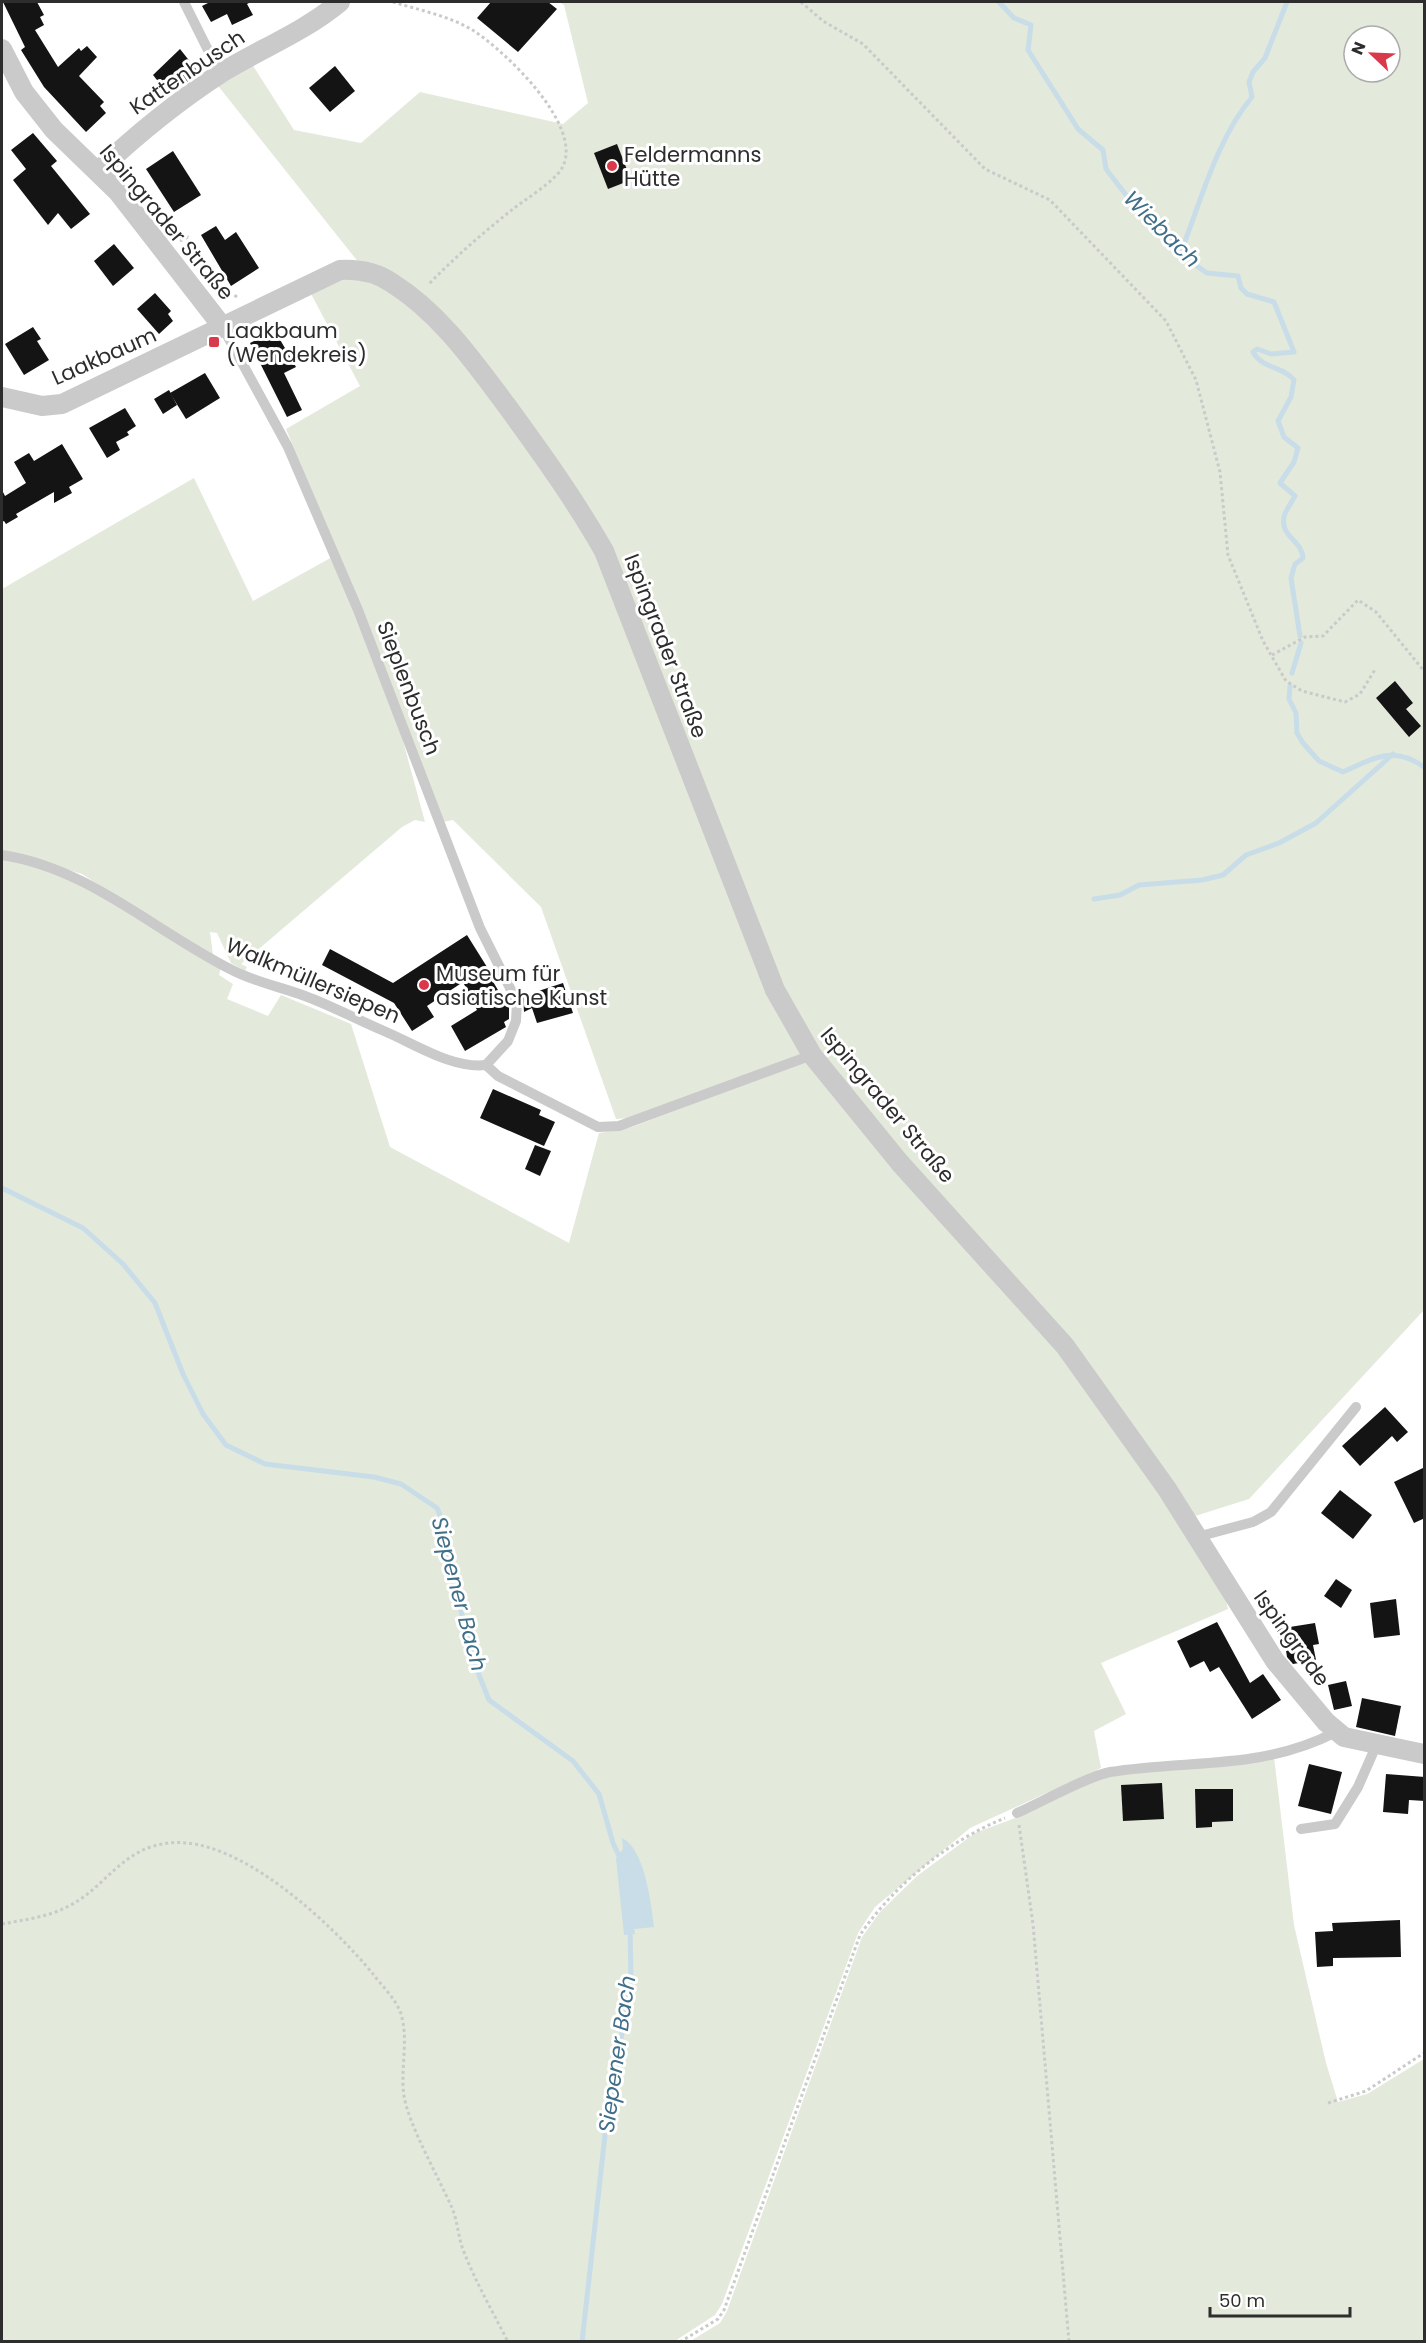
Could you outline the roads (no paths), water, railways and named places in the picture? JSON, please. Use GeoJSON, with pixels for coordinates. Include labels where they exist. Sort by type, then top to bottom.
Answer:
{"type":"FeatureCollection","features":[{"type":"Feature","properties":{"kind":"street","name":"Kattenbusch"},"geometry":{"type":"LineString","coordinates":[[98,171],[128,143],[220,74],[295,33],[340,2]]}},
{"type":"Feature","properties":{"kind":"street","name":"Ispingrader Straße"},"geometry":{"type":"LineString","coordinates":[[2,49],[24,92],[54,130],[98,171],[160,244],[222,326],[340,270],[357,269],[392,282],[442,324],[475,363],[565,484],[604,551],[775,990],[812,1055],[900,1163],[1065,1346],[1167,1489]]}},
{"type":"Feature","properties":{"kind":"street","name":"Laakbaum"},"geometry":{"type":"LineString","coordinates":[[2,397],[23,404],[42,406],[62,404],[222,326]]}},
{"type":"Feature","properties":{"kind":"street","name":"Ispingrade"},"geometry":{"type":"LineString","coordinates":[[1167,1489],[1275,1661],[1336,1732],[1344,1737],[1376,1746],[1425,1754]]}},
{"type":"Feature","properties":{"kind":"lane"},"geometry":{"type":"LineString","coordinates":[[184,2],[220,74]]}},
{"type":"Feature","properties":{"kind":"lane","name":"Sieplenbusch"},"geometry":{"type":"LineString","coordinates":[[222,326],[288,447],[358,610],[480,928],[517,1002],[516,1021],[508,1041],[486,1065]]}},
{"type":"Feature","properties":{"kind":"lane","name":"Walkmüllersiepen"},"geometry":{"type":"LineString","coordinates":[[2,855],[60,870],[83,879],[170,935],[251,978],[319,1002],[445,1058],[476,1066],[486,1065]]}},
{"type":"Feature","properties":{"kind":"lane"},"geometry":{"type":"LineString","coordinates":[[486,1065],[498,1076],[598,1127],[631,1124],[812,1055]]}},
{"type":"Feature","properties":{"kind":"lane"},"geometry":{"type":"LineString","coordinates":[[1197,1537],[1253,1522],[1271,1512],[1356,1407]]}},
{"type":"Feature","properties":{"kind":"lane"},"geometry":{"type":"LineString","coordinates":[[1017,1813],[1107,1773],[1252,1760],[1318,1741],[1336,1732]]}},
{"type":"Feature","properties":{"kind":"lane"},"geometry":{"type":"LineString","coordinates":[[1301,1829],[1335,1824],[1358,1787],[1376,1746]]}},
{"type":"Feature","properties":{"kind":"water"},"geometry":{"type":"Polygon","coordinates":[[[622,1838],[636,1853],[646,1878],[654,1927],[634,1929],[635,1934],[624,1935],[616,1858],[623,1849],[622,1838]]]}},
{"type":"Feature","properties":{"kind":"waterway","name":"Wiebach"},"geometry":{"type":"LineString","coordinates":[[999,2],[1014,18],[1031,25],[1028,50],[1078,129],[1103,150],[1106,169],[1140,213],[1157,223],[1177,242],[1184,257],[1207,273],[1238,276],[1241,288],[1247,294],[1274,302],[1294,352],[1271,354],[1257,349],[1253,352],[1262,362],[1284,372],[1294,380],[1291,397],[1278,421],[1284,437],[1298,448],[1294,462],[1280,483],[1295,496],[1285,515],[1284,524],[1288,534],[1302,552],[1303,558],[1295,564],[1291,578],[1300,636]]}},
{"type":"Feature","properties":{"kind":"waterway"},"geometry":{"type":"LineString","coordinates":[[1182,249],[1220,150],[1229,131],[1252,97],[1249,82],[1253,72],[1265,58],[1287,2]]}},
{"type":"Feature","properties":{"kind":"waterway","name":"Wiebach"},"geometry":{"type":"LineString","coordinates":[[1292,673],[1301,643]]}},
{"type":"Feature","properties":{"kind":"waterway","name":"Wiebach"},"geometry":{"type":"LineString","coordinates":[[1290,686],[1289,699],[1296,713],[1297,733],[1319,761],[1343,772],[1374,758],[1393,755],[1413,760],[1424,767]]}},
{"type":"Feature","properties":{"kind":"waterway"},"geometry":{"type":"LineString","coordinates":[[1094,899],[1120,895],[1139,885],[1202,880],[1223,875],[1246,855],[1279,843],[1316,823],[1393,754]]}},
{"type":"Feature","properties":{"kind":"waterway","name":"Siepener Bach"},"geometry":{"type":"LineString","coordinates":[[2,1188],[83,1228],[123,1264],[155,1303],[183,1374],[203,1414],[226,1445],[265,1464],[374,1477],[401,1484],[437,1508],[444,1525],[450,1568],[475,1665],[489,1700],[573,1761],[599,1794],[613,1843],[621,1860]]}},
{"type":"Feature","properties":{"kind":"waterway","name":"Siepener Bach"},"geometry":{"type":"LineString","coordinates":[[582,2342],[606,2126],[631,1980],[630,1928]]}},
{"type":"Feature","properties":{"kind":"place","name":"Feldermanns Hütte"},"geometry":{"type":"Point","coordinates":[612,166]}},
{"type":"Feature","properties":{"kind":"place","name":"Laakbaum (Wendekreis)"},"geometry":{"type":"Point","coordinates":[214,342]}},
{"type":"Feature","properties":{"kind":"place","name":"Museum für asiatische Kunst"},"geometry":{"type":"Point","coordinates":[424,985]}}]}
